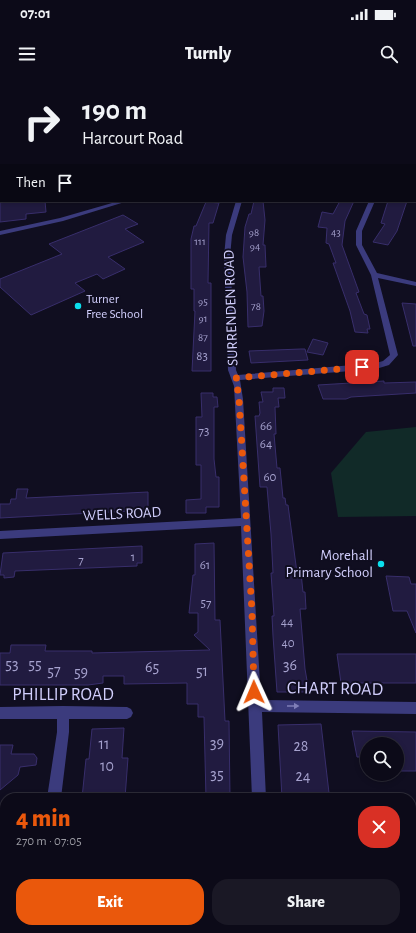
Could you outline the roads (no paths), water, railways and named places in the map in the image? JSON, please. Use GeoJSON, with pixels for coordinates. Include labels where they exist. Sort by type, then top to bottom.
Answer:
{"type":"FeatureCollection","features":[{"type":"Feature","properties":{"kind":"street"},"geometry":{"type":"LineString","coordinates":[[0,233],[61,220],[122,202]]}},
{"type":"Feature","properties":{"kind":"street","name":"SURRENDEN ROAD"},"geometry":{"type":"LineString","coordinates":[[239,202],[229,235],[227,257],[232,370],[236,378],[239,399],[252,612],[254,706],[259,793]]}},
{"type":"Feature","properties":{"kind":"street"},"geometry":{"type":"LineString","coordinates":[[236,378],[376,366],[384,365],[390,361],[394,355],[374,275],[359,244],[360,228],[372,202]]}},
{"type":"Feature","properties":{"kind":"street"},"geometry":{"type":"LineString","coordinates":[[374,275],[416,284]]}},
{"type":"Feature","properties":{"kind":"street","name":"WELLS ROAD"},"geometry":{"type":"LineString","coordinates":[[0,535],[246,522]]}},
{"type":"Feature","properties":{"kind":"street","name":"CHART ROAD"},"geometry":{"type":"LineString","coordinates":[[254,706],[416,708]]}},
{"type":"Feature","properties":{"kind":"street"},"geometry":{"type":"LineString","coordinates":[[55,793],[63,732],[63,712]]}},
{"type":"Feature","properties":{"kind":"street","name":"PHILLIP ROAD"},"geometry":{"type":"LineString","coordinates":[[0,713],[127,713]]}},
{"type":"Feature","properties":{"kind":"place","name":"Turner Free School"},"geometry":{"type":"Point","coordinates":[78,306]}},
{"type":"Feature","properties":{"kind":"place","name":"Morehall Primary School"},"geometry":{"type":"Point","coordinates":[381,564]}}]}
